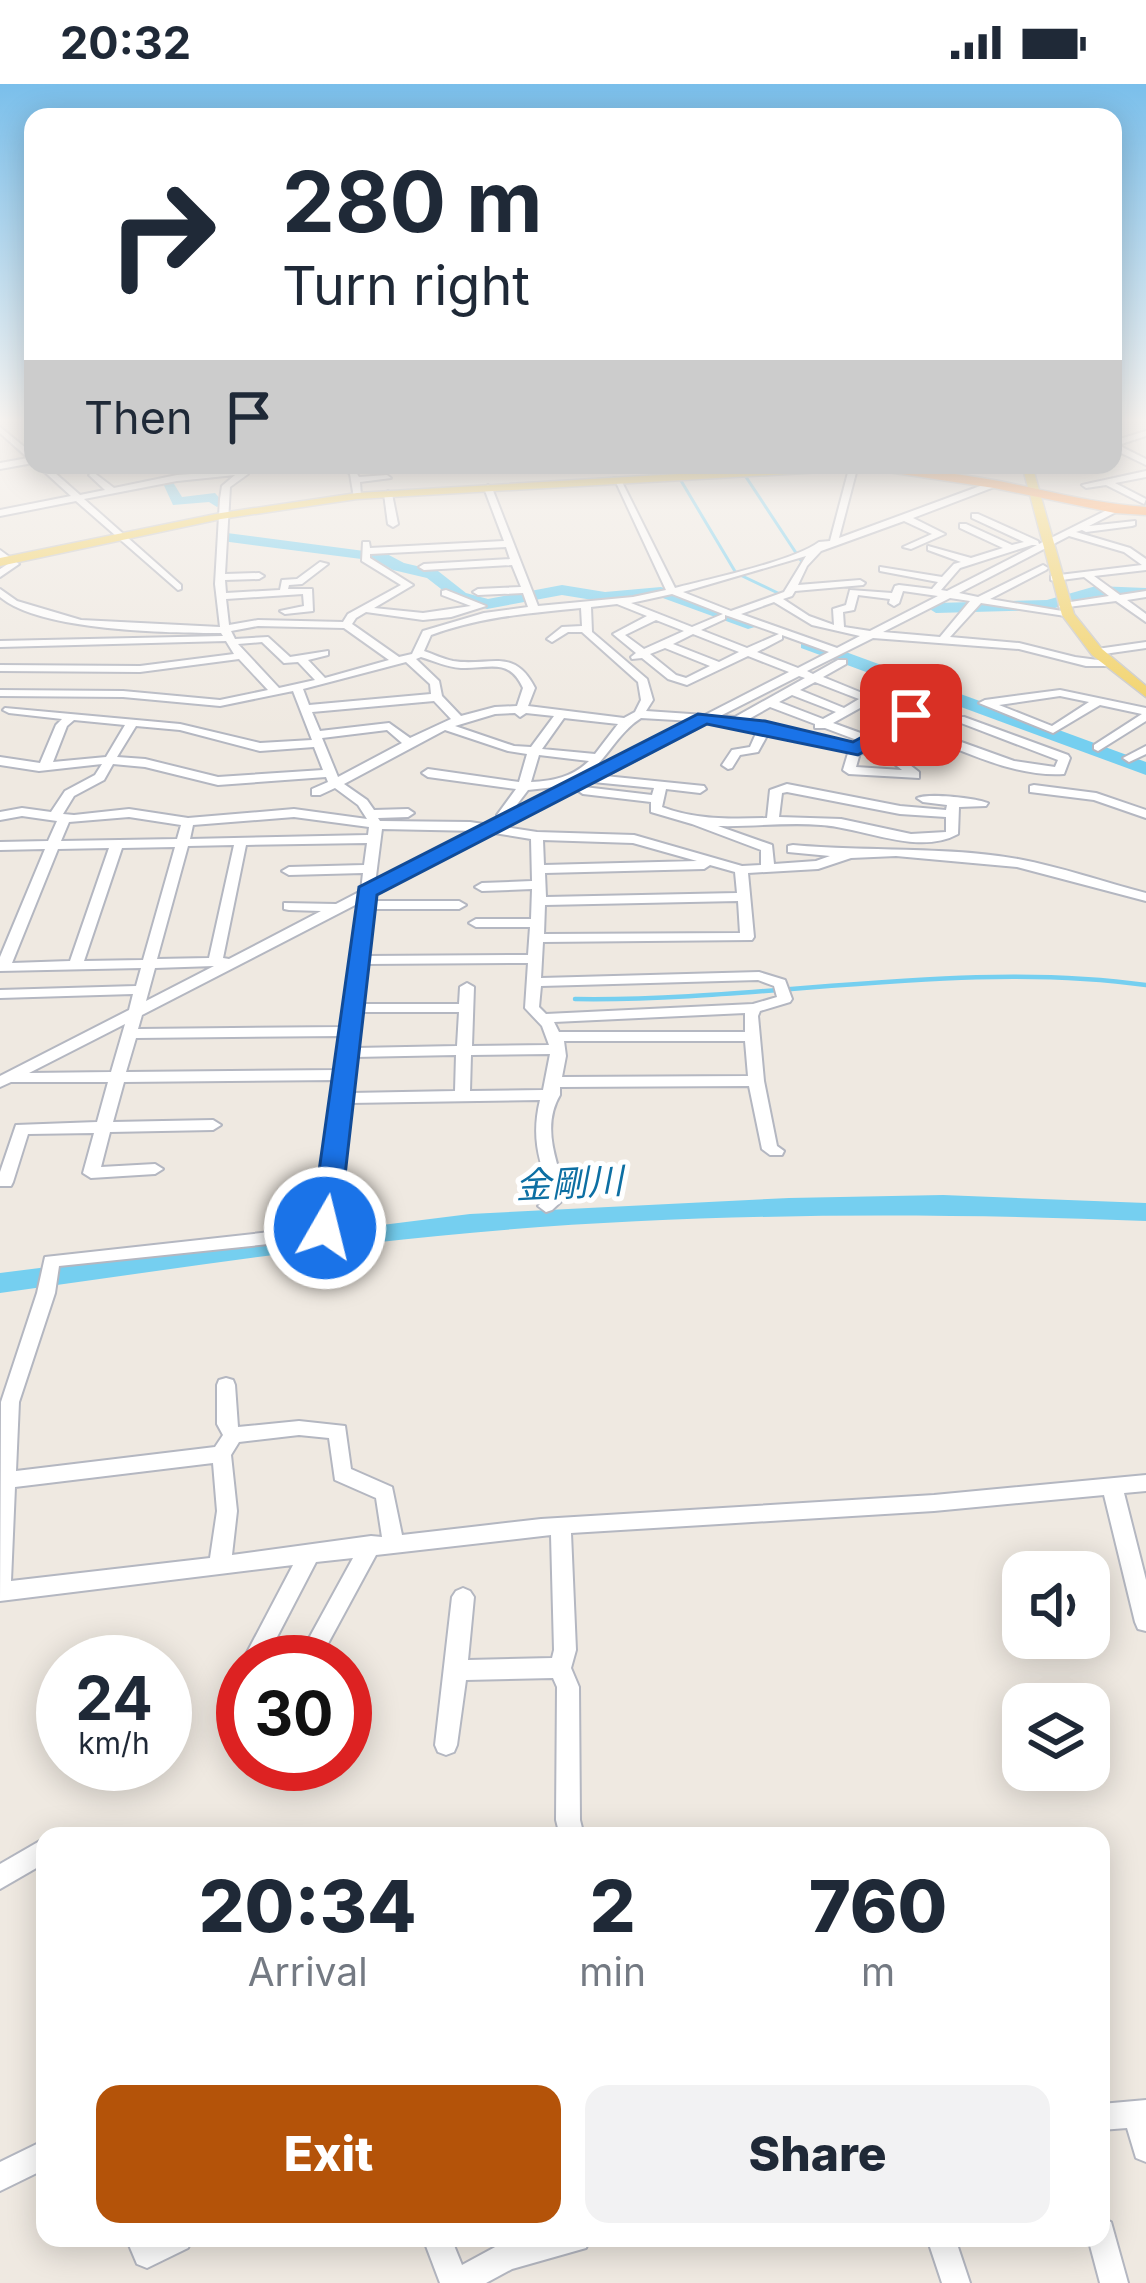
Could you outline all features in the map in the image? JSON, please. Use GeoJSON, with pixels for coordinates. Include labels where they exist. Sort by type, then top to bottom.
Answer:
{"type":"FeatureCollection","features":[{"type":"Feature","properties":{"kind":"main road"},"geometry":{"type":"LineString","coordinates":[[3,558],[173,526]]}},
{"type":"Feature","properties":{"kind":"main road"},"geometry":{"type":"LineString","coordinates":[[1037,526],[1049,573],[1066,610],[1097,652],[1146,693]]}},
{"type":"Feature","properties":{"kind":"street"},"geometry":{"type":"LineString","coordinates":[[109,526],[178,587]]}},
{"type":"Feature","properties":{"kind":"street"},"geometry":{"type":"LineString","coordinates":[[221,526],[228,636],[277,692]]}},
{"type":"Feature","properties":{"kind":"street"},"geometry":{"type":"LineString","coordinates":[[501,526],[528,601]]}},
{"type":"Feature","properties":{"kind":"street"},"geometry":{"type":"LineString","coordinates":[[640,526],[672,591],[836,655]]}},
{"type":"Feature","properties":{"kind":"street"},"geometry":{"type":"LineString","coordinates":[[794,588],[803,565],[828,542],[833,526]]}},
{"type":"Feature","properties":{"kind":"street"},"geometry":{"type":"LineString","coordinates":[[418,619],[528,601],[586,603],[658,596],[876,526]]}},
{"type":"Feature","properties":{"kind":"street"},"geometry":{"type":"LineString","coordinates":[[908,547],[940,534],[921,526]]}},
{"type":"Feature","properties":{"kind":"street"},"geometry":{"type":"LineString","coordinates":[[963,526],[1010,548]]}},
{"type":"Feature","properties":{"kind":"street"},"geometry":{"type":"LineString","coordinates":[[998,526],[1040,543]]}},
{"type":"Feature","properties":{"kind":"street"},"geometry":{"type":"LineString","coordinates":[[1071,531],[1088,526]]}},
{"type":"Feature","properties":{"kind":"street"},"geometry":{"type":"LineString","coordinates":[[4,1080],[224,962],[335,908],[367,898],[704,718],[836,655],[939,594],[1040,543],[1088,526]]}},
{"type":"Feature","properties":{"kind":"street"},"geometry":{"type":"LineString","coordinates":[[1071,531],[1126,550],[1144,568]]}},
{"type":"Feature","properties":{"kind":"street"},"geometry":{"type":"LineString","coordinates":[[939,594],[957,566],[1040,543]]}},
{"type":"Feature","properties":{"kind":"street"},"geometry":{"type":"LineString","coordinates":[[346,626],[349,618],[408,585],[378,573],[365,551],[507,544]]}},
{"type":"Feature","properties":{"kind":"street"},"geometry":{"type":"LineString","coordinates":[[932,548],[970,562]]}},
{"type":"Feature","properties":{"kind":"street"},"geometry":{"type":"LineString","coordinates":[[0,574],[14,564],[3,558]]}},
{"type":"Feature","properties":{"kind":"street"},"geometry":{"type":"LineString","coordinates":[[285,625],[285,582],[299,582],[323,564]]}},
{"type":"Feature","properties":{"kind":"street"},"geometry":{"type":"LineString","coordinates":[[878,584],[887,564],[944,580]]}},
{"type":"Feature","properties":{"kind":"street"},"geometry":{"type":"LineString","coordinates":[[424,567],[515,568]]}},
{"type":"Feature","properties":{"kind":"street"},"geometry":{"type":"LineString","coordinates":[[476,575],[515,568]]}},
{"type":"Feature","properties":{"kind":"street"},"geometry":{"type":"LineString","coordinates":[[945,638],[981,601],[1049,573],[1144,568]]}},
{"type":"Feature","properties":{"kind":"street"},"geometry":{"type":"LineString","coordinates":[[1084,573],[1146,619]]}},
{"type":"Feature","properties":{"kind":"street"},"geometry":{"type":"LineString","coordinates":[[223,577],[259,576]]}},
{"type":"Feature","properties":{"kind":"street"},"geometry":{"type":"LineString","coordinates":[[624,663],[794,588],[878,584],[897,592]]}},
{"type":"Feature","properties":{"kind":"street"},"geometry":{"type":"LineString","coordinates":[[859,587],[939,594],[1037,614],[1146,595]]}},
{"type":"Feature","properties":{"kind":"street"},"geometry":{"type":"LineString","coordinates":[[839,628],[838,609],[850,608],[859,587]]}},
{"type":"Feature","properties":{"kind":"street"},"geometry":{"type":"LineString","coordinates":[[0,592],[13,603],[63,621],[260,638],[288,661],[324,653]]}},
{"type":"Feature","properties":{"kind":"street"},"geometry":{"type":"LineString","coordinates":[[223,596],[308,592],[309,609],[285,610]]}},
{"type":"Feature","properties":{"kind":"street"},"geometry":{"type":"LineString","coordinates":[[478,592],[528,601]]}},
{"type":"Feature","properties":{"kind":"street"},"geometry":{"type":"LineString","coordinates":[[894,622],[897,592]]}},
{"type":"Feature","properties":{"kind":"street"},"geometry":{"type":"LineString","coordinates":[[446,593],[482,606]]}},
{"type":"Feature","properties":{"kind":"street"},"geometry":{"type":"LineString","coordinates":[[614,600],[911,715],[993,758],[1060,771],[1064,758],[960,719]]}},
{"type":"Feature","properties":{"kind":"street"},"geometry":{"type":"LineString","coordinates":[[774,600],[814,622],[839,628],[1031,643],[1085,664],[1109,664]]}},
{"type":"Feature","properties":{"kind":"street"},"geometry":{"type":"LineString","coordinates":[[408,658],[424,637],[446,626],[528,601]]}},
{"type":"Feature","properties":{"kind":"street"},"geometry":{"type":"LineString","coordinates":[[585,629],[586,603]]}},
{"type":"Feature","properties":{"kind":"street"},"geometry":{"type":"LineString","coordinates":[[364,609],[425,622],[419,631],[424,637]]}},
{"type":"Feature","properties":{"kind":"street"},"geometry":{"type":"LineString","coordinates":[[655,616],[619,632],[672,676],[687,682],[748,652],[787,622]]}},
{"type":"Feature","properties":{"kind":"street"},"geometry":{"type":"LineString","coordinates":[[0,644],[228,636],[253,623],[346,626],[408,658],[436,683],[437,697],[452,724],[512,748],[598,758]]}},
{"type":"Feature","properties":{"kind":"street"},"geometry":{"type":"LineString","coordinates":[[913,635],[922,623]]}},
{"type":"Feature","properties":{"kind":"street"},"geometry":{"type":"LineString","coordinates":[[719,641],[750,628]]}},
{"type":"Feature","properties":{"kind":"street"},"geometry":{"type":"LineString","coordinates":[[552,639],[566,629],[585,629],[643,681],[647,695],[639,714]]}},
{"type":"Feature","properties":{"kind":"street"},"geometry":{"type":"LineString","coordinates":[[120,668],[126,655],[124,642]]}},
{"type":"Feature","properties":{"kind":"street"},"geometry":{"type":"LineString","coordinates":[[665,644],[719,666]]}},
{"type":"Feature","properties":{"kind":"street"},"geometry":{"type":"LineString","coordinates":[[1097,652],[1146,645]]}},
{"type":"Feature","properties":{"kind":"street"},"geometry":{"type":"LineString","coordinates":[[736,721],[812,678],[836,655]]}},
{"type":"Feature","properties":{"kind":"street"},"geometry":{"type":"LineString","coordinates":[[0,668],[94,671],[242,656]]}},
{"type":"Feature","properties":{"kind":"street"},"geometry":{"type":"LineString","coordinates":[[300,658],[323,682]]}},
{"type":"Feature","properties":{"kind":"street"},"geometry":{"type":"LineString","coordinates":[[0,692],[181,701],[245,699],[408,658],[452,664],[491,661],[511,665],[527,681],[529,693],[521,713]]}},
{"type":"Feature","properties":{"kind":"street"},"geometry":{"type":"LineString","coordinates":[[344,664],[356,674]]}},
{"type":"Feature","properties":{"kind":"street"},"geometry":{"type":"LineString","coordinates":[[79,693],[94,671]]}},
{"type":"Feature","properties":{"kind":"street"},"geometry":{"type":"LineString","coordinates":[[818,726],[897,683]]}},
{"type":"Feature","properties":{"kind":"street"},"geometry":{"type":"LineString","coordinates":[[235,688],[245,699]]}},
{"type":"Feature","properties":{"kind":"street"},"geometry":{"type":"LineString","coordinates":[[297,688],[332,778],[373,826],[361,960],[325,1228],[298,1235],[50,1261],[46,1293],[10,1402],[2,1474],[0,1591],[382,1544],[1146,1483]]}},
{"type":"Feature","properties":{"kind":"street"},"geometry":{"type":"LineString","coordinates":[[790,690],[845,712]]}},
{"type":"Feature","properties":{"kind":"street"},"geometry":{"type":"LineString","coordinates":[[0,722],[21,693]]}},
{"type":"Feature","properties":{"kind":"street"},"geometry":{"type":"LineString","coordinates":[[1097,702],[1053,730],[985,703],[1060,693],[1146,713]]}},
{"type":"Feature","properties":{"kind":"street"},"geometry":{"type":"LineString","coordinates":[[307,709],[437,697]]}},
{"type":"Feature","properties":{"kind":"street"},"geometry":{"type":"LineString","coordinates":[[887,752],[915,776],[849,770],[851,753],[862,744],[940,699]]}},
{"type":"Feature","properties":{"kind":"street"},"geometry":{"type":"LineString","coordinates":[[9,710],[163,726],[260,747],[389,726],[410,713],[406,700]]}},
{"type":"Feature","properties":{"kind":"street"},"geometry":{"type":"LineString","coordinates":[[163,726],[181,701]]}},
{"type":"Feature","properties":{"kind":"street"},"geometry":{"type":"LineString","coordinates":[[768,702],[887,752],[902,752],[974,710]]}},
{"type":"Feature","properties":{"kind":"street"},"geometry":{"type":"LineString","coordinates":[[316,792],[332,778],[487,709],[626,722]]}},
{"type":"Feature","properties":{"kind":"street"},"geometry":{"type":"LineString","coordinates":[[1098,747],[1146,713]]}},
{"type":"Feature","properties":{"kind":"street"},"geometry":{"type":"LineString","coordinates":[[492,828],[487,825],[510,809],[524,786],[534,751],[561,714]]}},
{"type":"Feature","properties":{"kind":"street"},"geometry":{"type":"LineString","coordinates":[[428,773],[554,786],[589,770],[626,722],[639,714],[736,721],[765,727],[792,741],[862,744]]}},
{"type":"Feature","properties":{"kind":"street"},"geometry":{"type":"LineString","coordinates":[[45,766],[62,725],[70,718]]}},
{"type":"Feature","properties":{"kind":"street"},"geometry":{"type":"LineString","coordinates":[[131,724],[94,783],[69,794],[54,845],[2,967],[224,962]]}},
{"type":"Feature","properties":{"kind":"street"},"geometry":{"type":"LineString","coordinates":[[389,726],[412,745]]}},
{"type":"Feature","properties":{"kind":"street"},"geometry":{"type":"LineString","coordinates":[[728,765],[736,752],[754,750],[765,727]]}},
{"type":"Feature","properties":{"kind":"street"},"geometry":{"type":"LineString","coordinates":[[146,763],[159,744]]}},
{"type":"Feature","properties":{"kind":"street"},"geometry":{"type":"LineString","coordinates":[[1129,758],[1146,750]]}},
{"type":"Feature","properties":{"kind":"street"},"geometry":{"type":"LineString","coordinates":[[188,771],[201,758]]}},
{"type":"Feature","properties":{"kind":"street"},"geometry":{"type":"LineString","coordinates":[[0,761],[45,766],[110,760],[146,763],[218,781],[332,778]]}},
{"type":"Feature","properties":{"kind":"street"},"geometry":{"type":"LineString","coordinates":[[781,789],[777,785],[783,772]]}},
{"type":"Feature","properties":{"kind":"street"},"geometry":{"type":"LineString","coordinates":[[586,784],[659,792],[700,789]]}},
{"type":"Feature","properties":{"kind":"street"},"geometry":{"type":"LineString","coordinates":[[773,819],[776,790],[781,789],[955,809],[982,803]]}},
{"type":"Feature","properties":{"kind":"street"},"geometry":{"type":"LineString","coordinates":[[1034,789],[1096,797],[1146,814]]}},
{"type":"Feature","properties":{"kind":"street"},"geometry":{"type":"LineString","coordinates":[[659,792],[655,809],[697,822],[820,820],[941,838],[952,834],[955,809]]}},
{"type":"Feature","properties":{"kind":"street"},"geometry":{"type":"LineString","coordinates":[[923,798],[955,809]]}},
{"type":"Feature","properties":{"kind":"street"},"geometry":{"type":"LineString","coordinates":[[0,832],[4,816],[22,812],[59,819],[130,813],[188,822],[294,813],[373,826],[408,813]]}},
{"type":"Feature","properties":{"kind":"street"},"geometry":{"type":"LineString","coordinates":[[155,1169],[91,1173],[188,822]]}},
{"type":"Feature","properties":{"kind":"street"},"geometry":{"type":"LineString","coordinates":[[697,822],[766,848],[767,865]]}},
{"type":"Feature","properties":{"kind":"street"},"geometry":{"type":"LineString","coordinates":[[0,846],[241,841],[373,826],[492,828],[537,836],[634,839],[741,870],[818,865],[849,854]]}},
{"type":"Feature","properties":{"kind":"street"},"geometry":{"type":"LineString","coordinates":[[537,836],[532,1008],[544,1018],[557,1042],[555,1088],[542,1138],[559,1196],[546,1206]]}},
{"type":"Feature","properties":{"kind":"street"},"geometry":{"type":"LineString","coordinates":[[224,962],[241,841]]}},
{"type":"Feature","properties":{"kind":"street"},"geometry":{"type":"LineString","coordinates":[[75,965],[118,844]]}},
{"type":"Feature","properties":{"kind":"street"},"geometry":{"type":"LineString","coordinates":[[793,849],[1017,863],[1146,897]]}},
{"type":"Feature","properties":{"kind":"street"},"geometry":{"type":"LineString","coordinates":[[482,887],[539,885],[711,864]]}},
{"type":"Feature","properties":{"kind":"street"},"geometry":{"type":"LineString","coordinates":[[289,871],[369,869]]}},
{"type":"Feature","properties":{"kind":"street"},"geometry":{"type":"LineString","coordinates":[[476,923],[536,931],[747,937],[741,870]]}},
{"type":"Feature","properties":{"kind":"street"},"geometry":{"type":"LineString","coordinates":[[539,885],[744,897]]}},
{"type":"Feature","properties":{"kind":"street"},"geometry":{"type":"LineString","coordinates":[[367,898],[459,905]]}},
{"type":"Feature","properties":{"kind":"street"},"geometry":{"type":"LineString","coordinates":[[289,906],[335,908]]}},
{"type":"Feature","properties":{"kind":"street"},"geometry":{"type":"LineString","coordinates":[[361,960],[533,958]]}},
{"type":"Feature","properties":{"kind":"street"},"geometry":{"type":"LineString","coordinates":[[533,982],[759,976],[780,983],[785,999],[754,1007],[544,1018]]}},
{"type":"Feature","properties":{"kind":"street"},"geometry":{"type":"LineString","coordinates":[[462,1097],[467,987]]}},
{"type":"Feature","properties":{"kind":"street"},"geometry":{"type":"LineString","coordinates":[[0,994],[139,990]]}},
{"type":"Feature","properties":{"kind":"street"},"geometry":{"type":"LineString","coordinates":[[754,1007],[756,1081],[770,1149],[776,1151]]}},
{"type":"Feature","properties":{"kind":"street"},"geometry":{"type":"LineString","coordinates":[[352,1008],[466,1008]]}},
{"type":"Feature","properties":{"kind":"street"},"geometry":{"type":"LineString","coordinates":[[130,1034],[348,1031]]}},
{"type":"Feature","properties":{"kind":"street"},"geometry":{"type":"LineString","coordinates":[[346,1053],[752,1037]]}},
{"type":"Feature","properties":{"kind":"street"},"geometry":{"type":"LineString","coordinates":[[4,1080],[342,1075]]}},
{"type":"Feature","properties":{"kind":"street"},"geometry":{"type":"LineString","coordinates":[[343,1098],[462,1097],[555,1088],[756,1081]]}},
{"type":"Feature","properties":{"kind":"street"},"geometry":{"type":"LineString","coordinates":[[5,1182],[22,1129],[213,1125]]}},
{"type":"Feature","properties":{"kind":"street"},"geometry":{"type":"LineString","coordinates":[[226,1385],[227,1424],[232,1435]]}},
{"type":"Feature","properties":{"kind":"street"},"geometry":{"type":"LineString","coordinates":[[232,1435],[299,1428],[338,1431],[342,1474],[385,1493],[382,1544],[324,1635]]}},
{"type":"Feature","properties":{"kind":"street"},"geometry":{"type":"LineString","coordinates":[[216,1566],[223,1558],[226,1507],[221,1454],[232,1435]]}},
{"type":"Feature","properties":{"kind":"street"},"geometry":{"type":"LineString","coordinates":[[2,1474],[11,1480],[221,1454]]}},
{"type":"Feature","properties":{"kind":"street"},"geometry":{"type":"LineString","coordinates":[[1113,1489],[1146,1622]]}},
{"type":"Feature","properties":{"kind":"street"},"geometry":{"type":"LineString","coordinates":[[561,1528],[565,1650],[560,1668],[568,1687],[570,1827]]}},
{"type":"Feature","properties":{"kind":"street"},"geometry":{"type":"LineString","coordinates":[[267,1635],[309,1555]]}},
{"type":"Feature","properties":{"kind":"street"},"geometry":{"type":"LineString","coordinates":[[446,1744],[463,1597]]}},
{"type":"Feature","properties":{"kind":"street"},"geometry":{"type":"LineString","coordinates":[[456,1670],[560,1668]]}},
{"type":"Feature","properties":{"kind":"street"},"geometry":{"type":"LineString","coordinates":[[0,1877],[36,1855]]}},
{"type":"Feature","properties":{"kind":"street"},"geometry":{"type":"LineString","coordinates":[[1110,2116],[1141,2114],[1146,2148]]}},
{"type":"Feature","properties":{"kind":"street"},"geometry":{"type":"LineString","coordinates":[[0,2176],[36,2158]]}},
{"type":"Feature","properties":{"kind":"street"},"geometry":{"type":"LineString","coordinates":[[441,2247],[456,2283],[507,2256],[542,2247]]}},
{"type":"Feature","properties":{"kind":"street"},"geometry":{"type":"LineString","coordinates":[[944,2247],[956,2283]]}},
{"type":"Feature","properties":{"kind":"street"},"geometry":{"type":"LineString","coordinates":[[1105,2247],[1114,2283]]}},
{"type":"Feature","properties":{"kind":"waterway"},"geometry":{"type":"LineString","coordinates":[[708,526],[736,573],[782,595]]}},
{"type":"Feature","properties":{"kind":"waterway"},"geometry":{"type":"LineString","coordinates":[[778,526],[802,562],[790,583]]}},
{"type":"Feature","properties":{"kind":"waterway"},"geometry":{"type":"LineString","coordinates":[[227,538],[381,557],[399,567],[432,574],[460,596],[487,604],[562,590],[605,597],[661,592],[754,625]]}},
{"type":"Feature","properties":{"kind":"waterway"},"geometry":{"type":"LineString","coordinates":[[936,608],[1048,605],[1096,591],[1146,593]]}},
{"type":"Feature","properties":{"kind":"waterway"},"geometry":{"type":"LineString","coordinates":[[807,644],[1146,769]]}},
{"type":"Feature","properties":{"kind":"waterway"},"geometry":{"type":"LineString","coordinates":[[575,999],[1005,977],[1146,985]]}},
{"type":"Feature","properties":{"kind":"waterway","name":"金剛川"},"geometry":{"type":"LineString","coordinates":[[0,1283],[470,1224],[943,1204],[1146,1212]]}},
{"type":"Feature","properties":{"kind":"route"},"geometry":{"type":"LineString","coordinates":[[325,1228],[366,892],[704,718],[858,749],[866,739],[911,715]]}}]}
